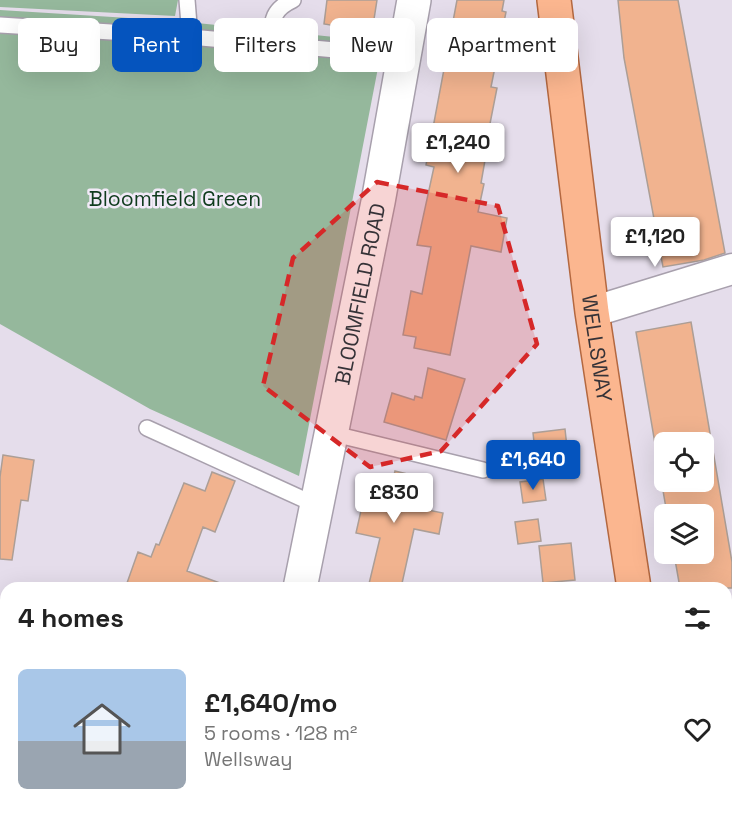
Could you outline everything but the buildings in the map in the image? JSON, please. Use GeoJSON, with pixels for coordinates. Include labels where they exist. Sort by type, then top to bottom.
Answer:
{"type":"FeatureCollection","features":[{"type":"Feature","properties":{"kind":"main road","name":"WELLSWAY"},"geometry":{"type":"LineString","coordinates":[[554,0],[592,312],[633,582]]}},
{"type":"Feature","properties":{"kind":"street","name":"BLOOMFIELD ROAD"},"geometry":{"type":"LineString","coordinates":[[410,18],[414,0]]}},
{"type":"Feature","properties":{"kind":"street","name":"BLOOMFIELD ROAD"},"geometry":{"type":"LineString","coordinates":[[301,582],[378,202],[400,72]]}},
{"type":"Feature","properties":{"kind":"street"},"geometry":{"type":"LineString","coordinates":[[592,312],[732,269]]}},
{"type":"Feature","properties":{"kind":"lane"},"geometry":{"type":"LineString","coordinates":[[188,0],[189,18]]}},
{"type":"Feature","properties":{"kind":"lane"},"geometry":{"type":"LineString","coordinates":[[274,18],[280,6],[293,0]]}},
{"type":"Feature","properties":{"kind":"lane"},"geometry":{"type":"LineString","coordinates":[[0,25],[112,32]]}},
{"type":"Feature","properties":{"kind":"lane"},"geometry":{"type":"LineString","coordinates":[[147,428],[316,505]]}},
{"type":"Feature","properties":{"kind":"lane"},"geometry":{"type":"LineString","coordinates":[[330,433],[483,470]]}},
{"type":"Feature","properties":{"kind":"highlighted area"},"geometry":{"type":"Polygon","coordinates":[[[377,182],[498,206],[537,344],[441,451],[370,467],[263,386],[293,258],[377,182]]]}},
{"type":"Feature","properties":{"kind":"green space"},"geometry":{"type":"Polygon","coordinates":[[[0,0],[178,0],[175,16],[0,7],[0,0]]]}},
{"type":"Feature","properties":{"kind":"green space","name":"Bloomfield Green"},"geometry":{"type":"Polygon","coordinates":[[[0,10],[129,18],[112,18],[112,72],[202,72],[202,24],[214,25],[214,72],[318,72],[318,35],[330,37],[330,72],[377,72],[299,476],[150,409],[0,324],[0,10]]]}}]}
